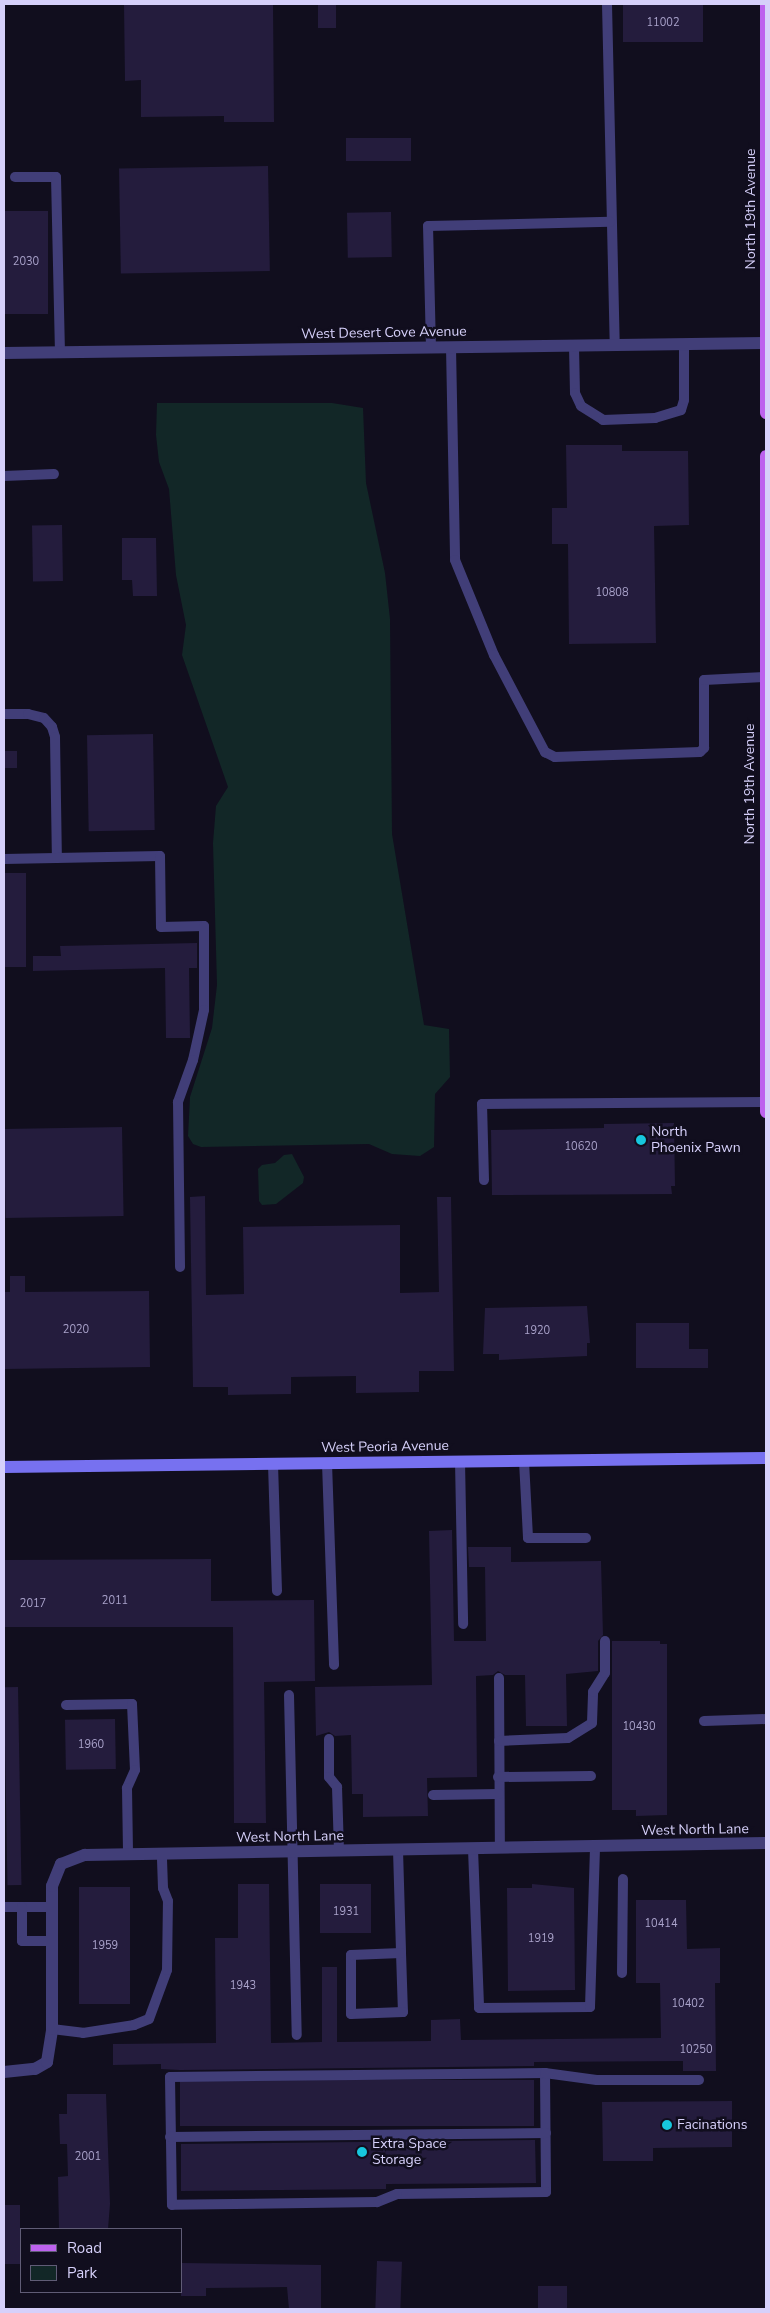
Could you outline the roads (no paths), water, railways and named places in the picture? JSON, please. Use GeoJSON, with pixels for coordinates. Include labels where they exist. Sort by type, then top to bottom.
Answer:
{"type":"FeatureCollection","features":[{"type":"Feature","properties":{"kind":"main road","name":"North 19th Avenue"},"geometry":{"type":"LineString","coordinates":[[766,4],[766,413]]}},
{"type":"Feature","properties":{"kind":"main road","name":"North 19th Avenue"},"geometry":{"type":"LineString","coordinates":[[766,456],[766,1112]]}},
{"type":"Feature","properties":{"kind":"main road","name":"West Peoria Avenue"},"geometry":{"type":"LineString","coordinates":[[4,1468],[766,1458]]}},
{"type":"Feature","properties":{"kind":"street","name":"West Desert Cove Avenue"},"geometry":{"type":"LineString","coordinates":[[4,353],[766,344]]}},
{"type":"Feature","properties":{"kind":"street","name":"West North Lane"},"geometry":{"type":"LineString","coordinates":[[4,2072],[35,2070],[47,2062],[52,2030],[52,1886],[61,1864],[85,1855],[766,1844]]}},
{"type":"Feature","properties":{"kind":"lane"},"geometry":{"type":"LineString","coordinates":[[607,4],[610,222],[615,345]]}},
{"type":"Feature","properties":{"kind":"lane"},"geometry":{"type":"LineString","coordinates":[[15,177],[56,177],[60,352]]}},
{"type":"Feature","properties":{"kind":"lane"},"geometry":{"type":"LineString","coordinates":[[431,348],[428,226],[610,222]]}},
{"type":"Feature","properties":{"kind":"lane"},"geometry":{"type":"LineString","coordinates":[[574,346],[575,393],[581,406],[603,420],[655,418],[681,410],[684,400],[684,344]]}},
{"type":"Feature","properties":{"kind":"lane"},"geometry":{"type":"LineString","coordinates":[[451,347],[455,560],[494,655],[545,752],[556,757],[700,752],[704,748],[704,680],[765,678]]}},
{"type":"Feature","properties":{"kind":"lane"},"geometry":{"type":"LineString","coordinates":[[4,476],[54,474]]}},
{"type":"Feature","properties":{"kind":"lane"},"geometry":{"type":"LineString","coordinates":[[4,714],[28,714],[44,718],[52,727],[55,737],[57,858]]}},
{"type":"Feature","properties":{"kind":"lane"},"geometry":{"type":"LineString","coordinates":[[4,859],[160,856],[162,927],[204,926],[204,1010],[193,1060],[178,1102],[180,1266]]}},
{"type":"Feature","properties":{"kind":"lane"},"geometry":{"type":"LineString","coordinates":[[484,1180],[482,1104],[766,1102]]}},
{"type":"Feature","properties":{"kind":"lane"},"geometry":{"type":"LineString","coordinates":[[460,1461],[463,1624]]}},
{"type":"Feature","properties":{"kind":"lane"},"geometry":{"type":"LineString","coordinates":[[524,1461],[528,1538],[586,1538]]}},
{"type":"Feature","properties":{"kind":"lane"},"geometry":{"type":"LineString","coordinates":[[327,1463],[334,1665]]}},
{"type":"Feature","properties":{"kind":"lane"},"geometry":{"type":"LineString","coordinates":[[273,1464],[277,1591]]}},
{"type":"Feature","properties":{"kind":"lane"},"geometry":{"type":"LineString","coordinates":[[499,1741],[568,1738],[592,1723],[594,1692],[605,1673],[605,1641]]}},
{"type":"Feature","properties":{"kind":"lane"},"geometry":{"type":"LineString","coordinates":[[499,1678],[498,1777],[500,1848]]}},
{"type":"Feature","properties":{"kind":"lane"},"geometry":{"type":"LineString","coordinates":[[289,1695],[294,1852],[296,2035]]}},
{"type":"Feature","properties":{"kind":"lane"},"geometry":{"type":"LineString","coordinates":[[66,1705],[132,1704],[135,1770],[127,1788],[128,1854]]}},
{"type":"Feature","properties":{"kind":"lane"},"geometry":{"type":"LineString","coordinates":[[704,1721],[766,1718]]}},
{"type":"Feature","properties":{"kind":"lane"},"geometry":{"type":"LineString","coordinates":[[328,1739],[329,1777],[337,1787],[339,1851]]}},
{"type":"Feature","properties":{"kind":"lane"},"geometry":{"type":"LineString","coordinates":[[498,1777],[591,1776]]}},
{"type":"Feature","properties":{"kind":"lane"},"geometry":{"type":"LineString","coordinates":[[433,1795],[499,1794]]}},
{"type":"Feature","properties":{"kind":"lane"},"geometry":{"type":"LineString","coordinates":[[473,1848],[479,2008],[590,2007],[595,1846]]}},
{"type":"Feature","properties":{"kind":"lane"},"geometry":{"type":"LineString","coordinates":[[398,1850],[403,2012],[351,2014],[351,1955],[401,1953]]}},
{"type":"Feature","properties":{"kind":"lane"},"geometry":{"type":"LineString","coordinates":[[52,2030],[82,2033],[125,2027],[149,2019],[167,1970],[168,1901],[163,1888],[162,1854]]}},
{"type":"Feature","properties":{"kind":"lane"},"geometry":{"type":"LineString","coordinates":[[622,1972],[623,1879]]}},
{"type":"Feature","properties":{"kind":"lane"},"geometry":{"type":"LineString","coordinates":[[4,1907],[52,1907]]}},
{"type":"Feature","properties":{"kind":"lane"},"geometry":{"type":"LineString","coordinates":[[22,1907],[22,1941],[52,1941]]}},
{"type":"Feature","properties":{"kind":"lane"},"geometry":{"type":"LineString","coordinates":[[545,2073],[546,2192],[397,2194],[378,2202],[172,2205],[170,2077],[545,2073],[597,2080],[699,2080]]}},
{"type":"Feature","properties":{"kind":"lane"},"geometry":{"type":"LineString","coordinates":[[170,2137],[546,2133]]}},
{"type":"Feature","properties":{"kind":"place","name":"North Phoenix Pawn"},"geometry":{"type":"Point","coordinates":[641,1140]}},
{"type":"Feature","properties":{"kind":"place","name":"Facinations"},"geometry":{"type":"Point","coordinates":[667,2125]}},
{"type":"Feature","properties":{"kind":"place","name":"Extra Space Storage"},"geometry":{"type":"Point","coordinates":[362,2152]}}]}
